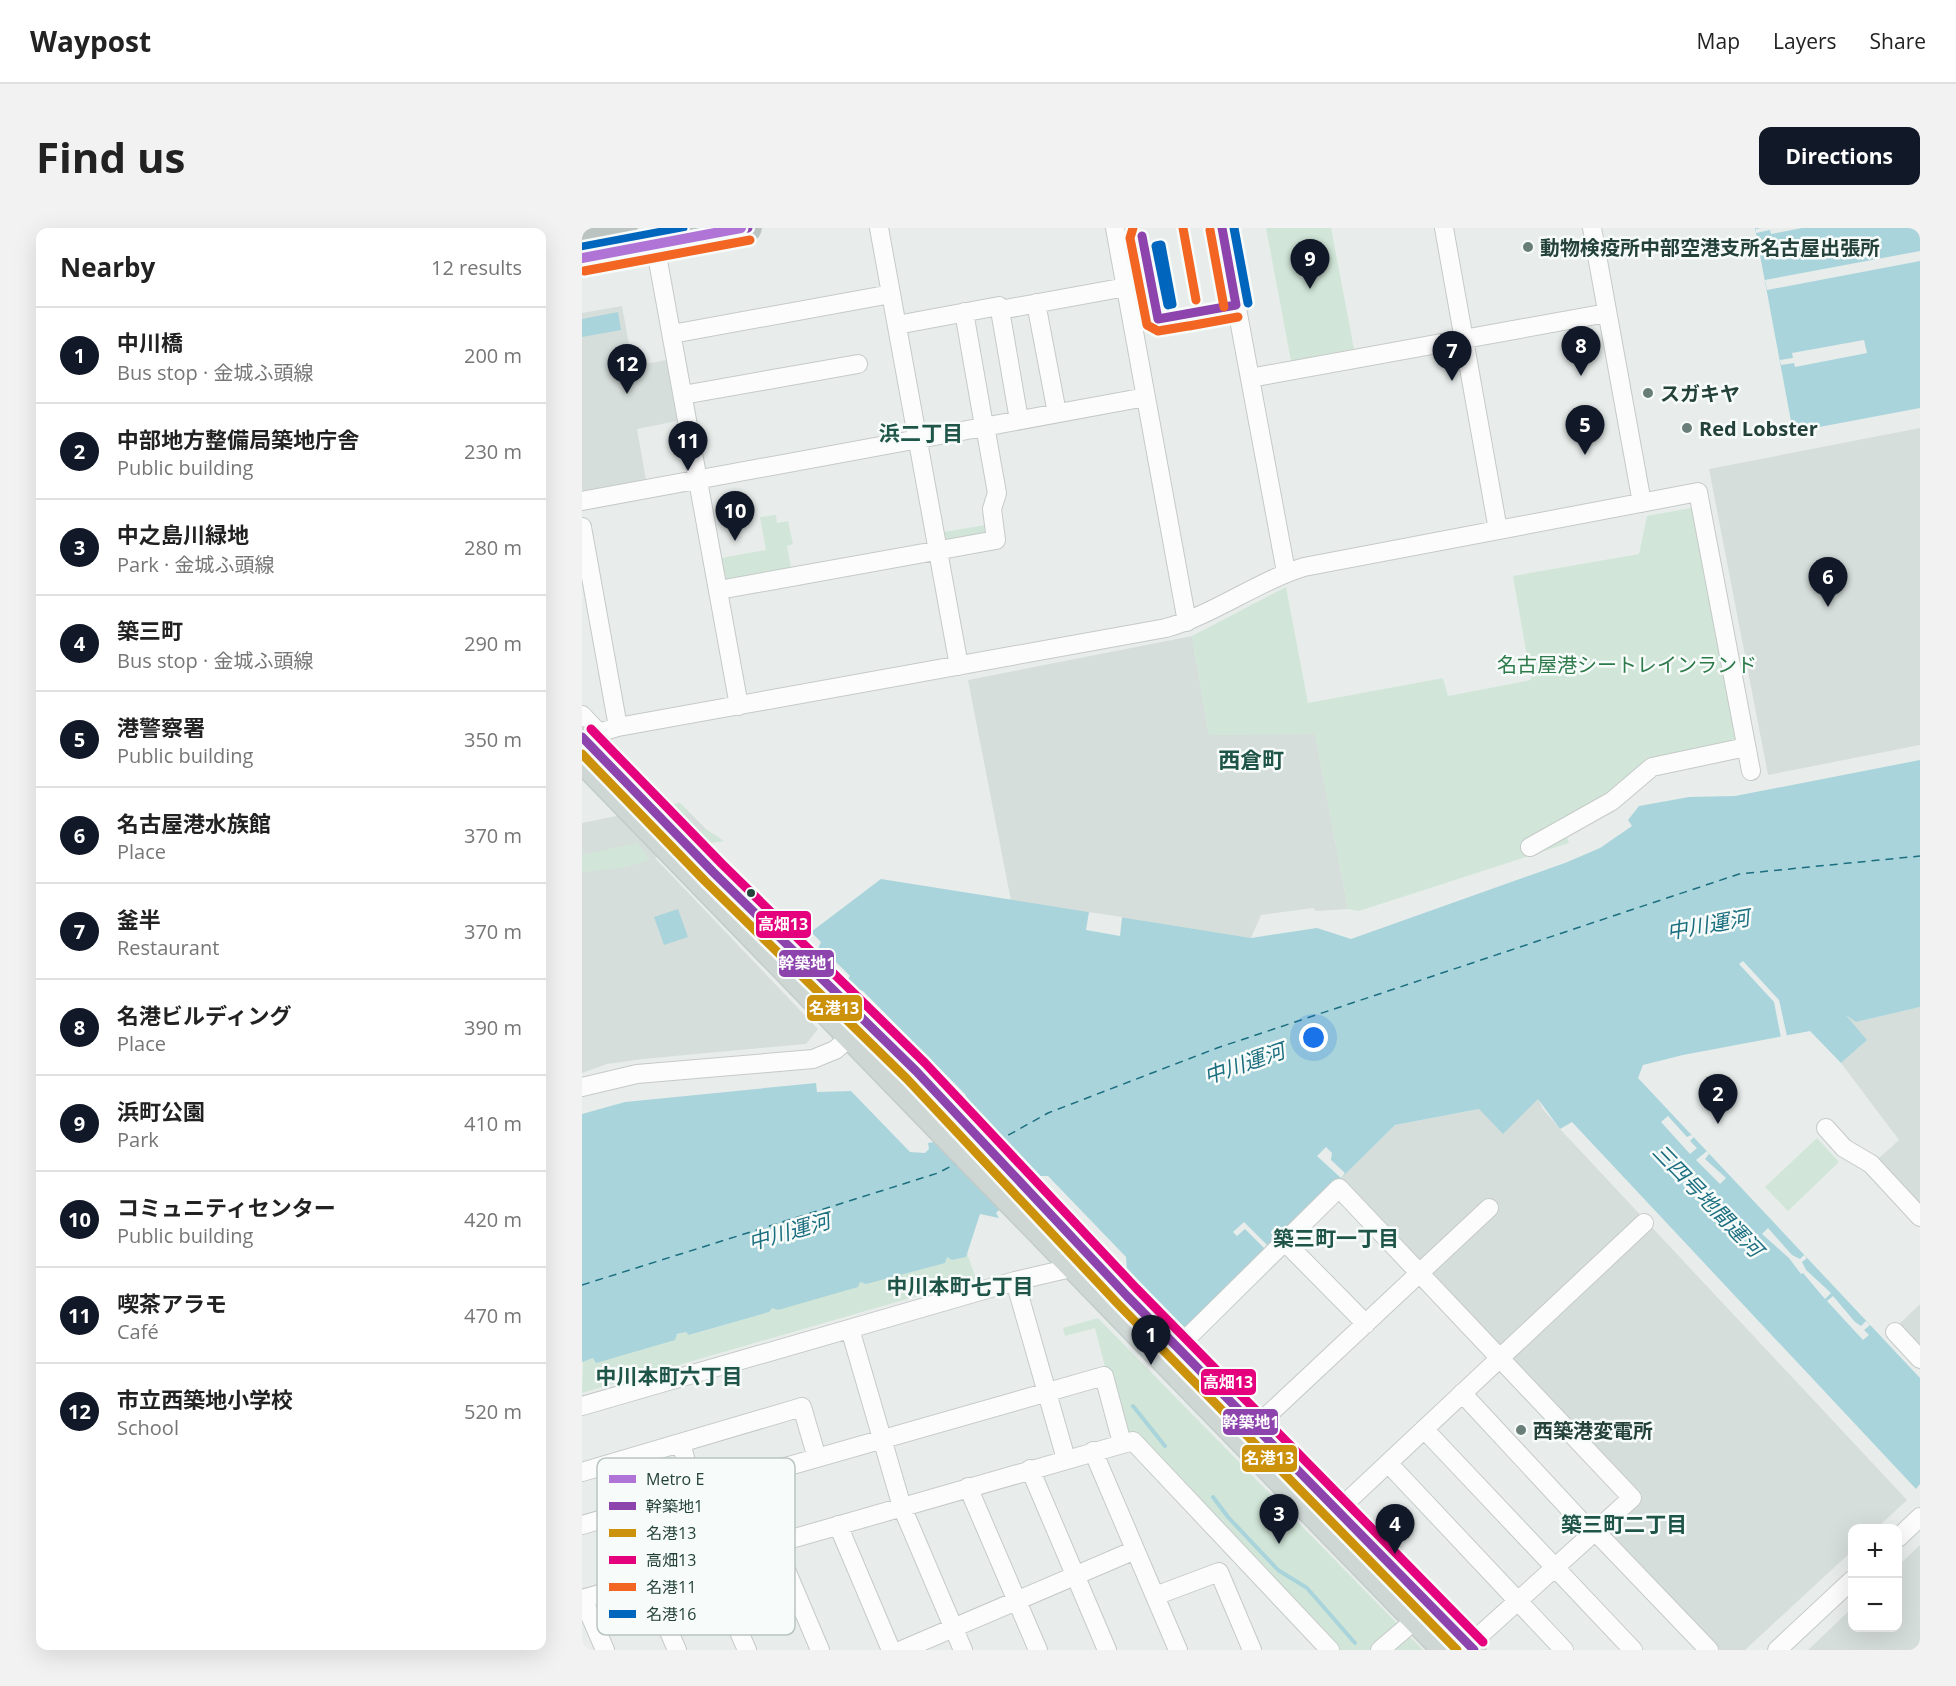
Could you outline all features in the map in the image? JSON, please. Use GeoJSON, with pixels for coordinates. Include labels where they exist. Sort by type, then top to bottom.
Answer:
{"type":"FeatureCollection","features":[{"type":"Feature","properties":{"kind":"highway"},"geometry":{"type":"LineString","coordinates":[[582,236],[624,228]]}},
{"type":"Feature","properties":{"kind":"highway"},"geometry":{"type":"LineString","coordinates":[[582,259],[654,237],[748,228]]}},
{"type":"Feature","properties":{"kind":"main road"},"geometry":{"type":"LineString","coordinates":[[588,736],[706,879]]}},
{"type":"Feature","properties":{"kind":"main road"},"geometry":{"type":"LineString","coordinates":[[582,762],[706,879],[858,1031],[897,1085],[1051,1231]]}},
{"type":"Feature","properties":{"kind":"main road"},"geometry":{"type":"LineString","coordinates":[[858,1031],[916,1071],[1051,1231],[1443,1650]]}},
{"type":"Feature","properties":{"kind":"main road"},"geometry":{"type":"LineString","coordinates":[[1081,1263],[1178,1347],[1472,1648]]}},
{"type":"Feature","properties":{"kind":"street"},"geometry":{"type":"LineString","coordinates":[[879,228],[959,666]]}},
{"type":"Feature","properties":{"kind":"street"},"geometry":{"type":"LineString","coordinates":[[1115,228],[1187,622]]}},
{"type":"Feature","properties":{"kind":"street"},"geometry":{"type":"LineString","coordinates":[[1222,228],[1286,573]]}},
{"type":"Feature","properties":{"kind":"street"},"geometry":{"type":"LineString","coordinates":[[1444,228],[1498,530]]}},
{"type":"Feature","properties":{"kind":"street"},"geometry":{"type":"LineString","coordinates":[[1592,228],[1642,502]]}},
{"type":"Feature","properties":{"kind":"street"},"geometry":{"type":"LineString","coordinates":[[654,237],[740,706]]}},
{"type":"Feature","properties":{"kind":"street"},"geometry":{"type":"LineString","coordinates":[[897,325],[999,306],[1000,309],[1126,287]]}},
{"type":"Feature","properties":{"kind":"street"},"geometry":{"type":"LineString","coordinates":[[672,334],[891,294]]}},
{"type":"Feature","properties":{"kind":"street"},"geometry":{"type":"LineString","coordinates":[[1036,303],[1057,413]]}},
{"type":"Feature","properties":{"kind":"street"},"geometry":{"type":"LineString","coordinates":[[1000,309],[1019,420]]}},
{"type":"Feature","properties":{"kind":"street"},"geometry":{"type":"LineString","coordinates":[[719,590],[996,540],[992,509],[997,493],[964,312]]}},
{"type":"Feature","properties":{"kind":"street"},"geometry":{"type":"LineString","coordinates":[[1250,378],[1607,313]]}},
{"type":"Feature","properties":{"kind":"street"},"geometry":{"type":"LineString","coordinates":[[683,395],[858,364]]}},
{"type":"Feature","properties":{"kind":"street"},"geometry":{"type":"LineString","coordinates":[[582,501],[1146,397]]}},
{"type":"Feature","properties":{"kind":"street"},"geometry":{"type":"LineString","coordinates":[[582,715],[588,736],[618,727],[1166,628],[1187,622],[1286,573],[1304,567],[1698,492],[1751,771]]}},
{"type":"Feature","properties":{"kind":"street"},"geometry":{"type":"LineString","coordinates":[[582,527],[618,727]]}},
{"type":"Feature","properties":{"kind":"street"},"geometry":{"type":"LineString","coordinates":[[1530,847],[1612,801],[1652,767],[1746,747]]}},
{"type":"Feature","properties":{"kind":"street"},"geometry":{"type":"LineString","coordinates":[[582,1087],[638,1074],[813,1059],[835,1050],[858,1031]]}},
{"type":"Feature","properties":{"kind":"street"},"geometry":{"type":"LineString","coordinates":[[1826,1128],[1844,1148],[1871,1164],[1920,1217]]}},
{"type":"Feature","properties":{"kind":"street"},"geometry":{"type":"LineString","coordinates":[[1178,1347],[1340,1188],[1632,1498],[1555,1566],[1472,1648]]}},
{"type":"Feature","properties":{"kind":"street"},"geometry":{"type":"LineString","coordinates":[[1255,1427],[1489,1208]]}},
{"type":"Feature","properties":{"kind":"street"},"geometry":{"type":"LineString","coordinates":[[1337,1511],[1644,1223]]}},
{"type":"Feature","properties":{"kind":"street"},"geometry":{"type":"LineString","coordinates":[[1285,1242],[1366,1324]]}},
{"type":"Feature","properties":{"kind":"street"},"geometry":{"type":"LineString","coordinates":[[582,1406],[1081,1263]]}},
{"type":"Feature","properties":{"kind":"street"},"geometry":{"type":"LineString","coordinates":[[1015,1281],[1066,1459]]}},
{"type":"Feature","properties":{"kind":"street"},"geometry":{"type":"LineString","coordinates":[[850,1329],[902,1507],[963,1650]]}},
{"type":"Feature","properties":{"kind":"street"},"geometry":{"type":"LineString","coordinates":[[1895,1332],[1920,1359]]}},
{"type":"Feature","properties":{"kind":"street"},"geometry":{"type":"LineString","coordinates":[[795,1464],[1104,1376],[1122,1443]]}},
{"type":"Feature","properties":{"kind":"street"},"geometry":{"type":"LineString","coordinates":[[1462,1393],[1709,1650]]}},
{"type":"Feature","properties":{"kind":"street"},"geometry":{"type":"LineString","coordinates":[[630,1458],[802,1407],[817,1458]]}},
{"type":"Feature","properties":{"kind":"street"},"geometry":{"type":"LineString","coordinates":[[1424,1429],[1633,1650]]}},
{"type":"Feature","properties":{"kind":"street"},"geometry":{"type":"LineString","coordinates":[[795,1538],[1133,1441],[1330,1650]]}},
{"type":"Feature","properties":{"kind":"street"},"geometry":{"type":"LineString","coordinates":[[681,1443],[685,1458]]}},
{"type":"Feature","properties":{"kind":"street"},"geometry":{"type":"LineString","coordinates":[[1093,1451],[1178,1650]]}},
{"type":"Feature","properties":{"kind":"street"},"geometry":{"type":"LineString","coordinates":[[1388,1463],[1564,1650]]}},
{"type":"Feature","properties":{"kind":"street"},"geometry":{"type":"LineString","coordinates":[[582,1472],[597,1468]]}},
{"type":"Feature","properties":{"kind":"street"},"geometry":{"type":"LineString","coordinates":[[1030,1469],[1107,1650]]}},
{"type":"Feature","properties":{"kind":"street"},"geometry":{"type":"LineString","coordinates":[[968,1487],[1038,1650]]}},
{"type":"Feature","properties":{"kind":"street"},"geometry":{"type":"LineString","coordinates":[[1902,1534],[1917,1520]]}},
{"type":"Feature","properties":{"kind":"street"},"geometry":{"type":"LineString","coordinates":[[582,1525],[597,1521]]}},
{"type":"Feature","properties":{"kind":"street"},"geometry":{"type":"LineString","coordinates":[[838,1525],[891,1650]]}},
{"type":"Feature","properties":{"kind":"street"},"geometry":{"type":"LineString","coordinates":[[902,1650],[1135,1550]]}},
{"type":"Feature","properties":{"kind":"street"},"geometry":{"type":"LineString","coordinates":[[1155,1596],[1219,1572],[1238,1552]]}},
{"type":"Feature","properties":{"kind":"street"},"geometry":{"type":"LineString","coordinates":[[1219,1572],[1252,1650]]}},
{"type":"Feature","properties":{"kind":"street"},"geometry":{"type":"LineString","coordinates":[[1777,1650],[1848,1584]]}},
{"type":"Feature","properties":{"kind":"street"},"geometry":{"type":"LineString","coordinates":[[795,1591],[820,1650]]}},
{"type":"Feature","properties":{"kind":"street"},"geometry":{"type":"LineString","coordinates":[[597,1595],[582,1599],[597,1634]]}},
{"type":"Feature","properties":{"kind":"street"},"geometry":{"type":"LineString","coordinates":[[1380,1650],[1414,1621]]}},
{"type":"Feature","properties":{"kind":"street"},"geometry":{"type":"LineString","coordinates":[[598,1635],[604,1650]]}},
{"type":"Feature","properties":{"kind":"street"},"geometry":{"type":"LineString","coordinates":[[670,1635],[677,1650]]}},
{"type":"Feature","properties":{"kind":"street"},"geometry":{"type":"LineString","coordinates":[[741,1635],[747,1650]]}},
{"type":"Feature","properties":{"kind":"shaded area"},"geometry":{"type":"Polygon","coordinates":[[[622,306],[633,366],[667,360],[677,421],[637,429],[646,480],[582,491],[582,313],[622,306]]]}},
{"type":"Feature","properties":{"kind":"shaded area"},"geometry":{"type":"Polygon","coordinates":[[[1920,428],[1920,745],[1768,775],[1709,469],[1920,428]]]}},
{"type":"Feature","properties":{"kind":"shaded area"},"geometry":{"type":"Polygon","coordinates":[[[1192,636],[1209,735],[1315,733],[1348,909],[1316,911],[1313,908],[1261,915],[1251,938],[1011,901],[968,680],[1192,636]]]}},
{"type":"Feature","properties":{"kind":"shaded area"},"geometry":{"type":"Polygon","coordinates":[[[680,803],[707,830],[724,841],[701,844],[655,858],[818,1029],[806,1044],[643,1059],[607,1064],[582,1073],[582,823],[680,803]]]}},
{"type":"Feature","properties":{"kind":"shaded area"},"geometry":{"type":"Polygon","coordinates":[[[1920,1007],[1920,1204],[1878,1159],[1899,1140],[1841,1063],[1867,1040],[1846,1015],[1848,1014],[1856,1022],[1920,1007]]]}},
{"type":"Feature","properties":{"kind":"shaded area"},"geometry":{"type":"Polygon","coordinates":[[[1538,1098],[1543,1109],[1560,1129],[1907,1500],[1881,1524],[1848,1524],[1848,1555],[1745,1650],[1720,1650],[1611,1533],[1642,1499],[1341,1178],[1395,1125],[1538,1098]]]}},
{"type":"Feature","properties":{"kind":"shaded area"},"geometry":{"type":"Polygon","coordinates":[[[1920,1304],[1920,1351],[1897,1326],[1920,1304]]]}},
{"type":"Feature","properties":{"kind":"shaded area"},"geometry":{"type":"Polygon","coordinates":[[[1920,1545],[1920,1650],[1808,1650],[1848,1612],[1848,1632],[1902,1632],[1902,1562],[1920,1545]]]}},
{"type":"Feature","properties":{"kind":"green space"},"geometry":{"type":"Polygon","coordinates":[[[1266,228],[1331,228],[1354,349],[1291,361],[1266,228]]]}},
{"type":"Feature","properties":{"kind":"green space","name":"名古屋港シートレインランド"},"geometry":{"type":"Polygon","coordinates":[[[1696,507],[1741,741],[1653,760],[1565,831],[1569,843],[1359,911],[1348,909],[1315,734],[1209,735],[1192,636],[1286,587],[1308,703],[1443,678],[1448,696],[1531,680],[1513,576],[1639,554],[1647,516],[1696,507]]]}},
{"type":"Feature","properties":{"kind":"green space"},"geometry":{"type":"Polygon","coordinates":[[[776,515],[777,523],[788,521],[793,544],[787,546],[792,573],[725,585],[721,558],[766,550],[760,517],[776,515]]]}},
{"type":"Feature","properties":{"kind":"green space"},"geometry":{"type":"Polygon","coordinates":[[[991,524],[993,533],[947,546],[944,532],[991,524]]]}},
{"type":"Feature","properties":{"kind":"green space"},"geometry":{"type":"Polygon","coordinates":[[[680,803],[690,813],[674,817],[664,806],[680,803]]]}},
{"type":"Feature","properties":{"kind":"green space"},"geometry":{"type":"Polygon","coordinates":[[[707,830],[724,841],[701,844],[689,831],[707,830]]]}},
{"type":"Feature","properties":{"kind":"green space"},"geometry":{"type":"Polygon","coordinates":[[[637,843],[650,859],[627,867],[582,872],[582,855],[637,843]]]}},
{"type":"Feature","properties":{"kind":"green space"},"geometry":{"type":"Polygon","coordinates":[[[1817,1138],[1839,1162],[1788,1211],[1765,1187],[1817,1138]]]}},
{"type":"Feature","properties":{"kind":"green space"},"geometry":{"type":"Polygon","coordinates":[[[967,1253],[976,1279],[582,1393],[583,1361],[686,1332],[690,1335],[768,1312],[772,1308],[947,1257],[953,1260],[966,1257],[967,1253]]]}},
{"type":"Feature","properties":{"kind":"green space"},"geometry":{"type":"Polygon","coordinates":[[[1098,1318],[1423,1650],[1337,1650],[1123,1437],[1095,1328],[1065,1336],[1063,1328],[1098,1318]]]}},
{"type":"Feature","properties":{"kind":"water"},"geometry":{"type":"Polygon","coordinates":[[[1755,228],[1920,228],[1920,408],[1793,432],[1755,228]]]}},
{"type":"Feature","properties":{"kind":"water"},"geometry":{"type":"Polygon","coordinates":[[[618,312],[621,330],[582,337],[582,319],[618,312]]]}},
{"type":"Feature","properties":{"kind":"water"},"geometry":{"type":"Polygon","coordinates":[[[1920,760],[1920,1007],[1856,1022],[1846,1015],[1867,1040],[1841,1063],[1810,1031],[1683,1055],[1643,1065],[1638,1078],[1920,1378],[1920,1484],[1916,1489],[1572,1122],[1560,1129],[1538,1099],[1503,1134],[1479,1109],[1395,1125],[1189,1328],[1183,1328],[1127,1270],[1126,1257],[1048,1176],[1033,1176],[996,1213],[999,1218],[980,1214],[966,1257],[952,1260],[947,1257],[945,1263],[866,1284],[860,1282],[858,1287],[778,1310],[772,1308],[769,1312],[689,1335],[686,1332],[677,1334],[675,1340],[596,1363],[593,1358],[582,1362],[582,1114],[625,1102],[816,1083],[817,1092],[851,1091],[910,1152],[925,1153],[929,1149],[928,1143],[934,1142],[968,1109],[969,1103],[965,1094],[863,991],[856,989],[847,980],[850,976],[834,960],[828,960],[818,949],[821,942],[811,932],[881,879],[1251,938],[1317,928],[1351,939],[1565,863],[1600,848],[1632,826],[1628,820],[1639,806],[1689,797],[1735,796],[1920,760]]]}},
{"type":"Feature","properties":{"kind":"water"},"geometry":{"type":"Polygon","coordinates":[[[678,909],[688,937],[664,945],[654,917],[678,909]]]}},
{"type":"Feature","properties":{"kind":"pier"},"geometry":{"type":"Polygon","coordinates":[[[1802,228],[1771,234],[1770,230],[1756,233],[1756,229],[1802,228]]]}},
{"type":"Feature","properties":{"kind":"pier"},"geometry":{"type":"Polygon","coordinates":[[[1920,251],[1920,261],[1767,290],[1765,280],[1920,251]]]}},
{"type":"Feature","properties":{"kind":"pier"},"geometry":{"type":"Polygon","coordinates":[[[1864,340],[1867,353],[1795,367],[1794,363],[1781,365],[1780,360],[1793,358],[1792,353],[1864,340]]]}},
{"type":"Feature","properties":{"kind":"pier"},"geometry":{"type":"Polygon","coordinates":[[[1089,912],[1122,917],[1120,936],[1086,930],[1089,912]]]}},
{"type":"Feature","properties":{"kind":"pier"},"geometry":{"type":"Polygon","coordinates":[[[1743,961],[1779,1000],[1787,1036],[1781,1038],[1774,1002],[1739,964],[1743,961]]]}},
{"type":"Feature","properties":{"kind":"pier"},"geometry":{"type":"Polygon","coordinates":[[[1668,1116],[1687,1137],[1691,1135],[1694,1137],[1690,1141],[1697,1148],[1690,1154],[1661,1122],[1668,1116]]]}},
{"type":"Feature","properties":{"kind":"pier"},"geometry":{"type":"Polygon","coordinates":[[[1326,1147],[1332,1153],[1331,1160],[1345,1173],[1341,1178],[1317,1156],[1326,1147]]]}},
{"type":"Feature","properties":{"kind":"pier"},"geometry":{"type":"Polygon","coordinates":[[[1707,1151],[1709,1154],[1705,1159],[1726,1178],[1720,1184],[1696,1160],[1707,1151]]]}},
{"type":"Feature","properties":{"kind":"pier"},"geometry":{"type":"Polygon","coordinates":[[[1244,1222],[1270,1248],[1267,1251],[1245,1229],[1237,1236],[1233,1232],[1244,1222]]]}},
{"type":"Feature","properties":{"kind":"pier"},"geometry":{"type":"Polygon","coordinates":[[[1768,1228],[1792,1255],[1800,1259],[1804,1255],[1807,1258],[1802,1262],[1806,1270],[1831,1293],[1825,1299],[1789,1258],[1762,1234],[1768,1228]]]}},
{"type":"Feature","properties":{"kind":"pier"},"geometry":{"type":"Polygon","coordinates":[[[1833,1296],[1855,1322],[1861,1326],[1866,1321],[1870,1325],[1864,1330],[1869,1335],[1863,1340],[1827,1301],[1833,1296]]]}},
{"type":"Feature","properties":{"kind":"waterway"},"geometry":{"type":"LineString","coordinates":[[1133,1406],[1165,1446]]}},
{"type":"Feature","properties":{"kind":"waterway"},"geometry":{"type":"LineString","coordinates":[[1213,1497],[1228,1517],[1278,1570],[1307,1588],[1355,1643]]}},
{"type":"Feature","properties":{"kind":"ferry route"},"geometry":{"type":"LineString","coordinates":[[996,1142],[1048,1113],[1217,1048],[1739,874],[1920,856]]}},
{"type":"Feature","properties":{"kind":"ferry route"},"geometry":{"type":"LineString","coordinates":[[582,1285],[938,1173],[957,1163]]}},
{"type":"Feature","properties":{"kind":"metro line","name":"E"},"geometry":{"type":"LineString","coordinates":[[582,258],[741,228]]}},
{"type":"Feature","properties":{"kind":"transit line","name":"名港16"},"geometry":{"type":"LineString","coordinates":[[582,247],[683,228]]}},
{"type":"Feature","properties":{"kind":"transit line","name":"幹築地1"},"geometry":{"type":"LineString","coordinates":[[582,259],[748,228]]}},
{"type":"Feature","properties":{"kind":"transit line","name":"名港11"},"geometry":{"type":"LineString","coordinates":[[1133,228],[1130,238],[1147,325],[1158,331],[1188,326]]}},
{"type":"Feature","properties":{"kind":"transit line","name":"名港11"},"geometry":{"type":"LineString","coordinates":[[1183,228],[1196,300]]}},
{"type":"Feature","properties":{"kind":"transit line","name":"幹築地1"},"geometry":{"type":"LineString","coordinates":[[1222,228],[1236,305]]}},
{"type":"Feature","properties":{"kind":"transit line","name":"名港16"},"geometry":{"type":"LineString","coordinates":[[1234,228],[1248,303]]}},
{"type":"Feature","properties":{"kind":"transit line","name":"名港11"},"geometry":{"type":"LineString","coordinates":[[1210,230],[1224,307]]}},
{"type":"Feature","properties":{"kind":"transit line","name":"幹築地1"},"geometry":{"type":"LineString","coordinates":[[1142,236],[1158,319],[1236,305]]}},
{"type":"Feature","properties":{"kind":"transit line","name":"名港11"},"geometry":{"type":"LineString","coordinates":[[584,271],[750,240]]}},
{"type":"Feature","properties":{"kind":"transit line","name":"名港16"},"geometry":{"type":"LineString","coordinates":[[1161,245],[1172,304],[1168,305],[1156,246],[1161,245]]}},
{"type":"Feature","properties":{"kind":"transit line","name":"名港11"},"geometry":{"type":"LineString","coordinates":[[1189,326],[1238,317]]}},
{"type":"Feature","properties":{"kind":"transit line","name":"高畑13"},"geometry":{"type":"LineString","coordinates":[[591,729],[722,864],[925,1063],[1136,1288],[1483,1642]]}},
{"type":"Feature","properties":{"kind":"transit line","name":"幹築地1"},"geometry":{"type":"LineString","coordinates":[[582,737],[713,872],[916,1071],[1127,1296],[1474,1650]]}},
{"type":"Feature","properties":{"kind":"transit line","name":"名港13"},"geometry":{"type":"LineString","coordinates":[[582,754],[705,881],[907,1079],[1118,1304],[1457,1650]]}},
{"type":"Feature","properties":{"kind":"place","name":"動物検疫所中部空港支所名古屋出張所"},"geometry":{"type":"Point","coordinates":[1528,247]}},
{"type":"Feature","properties":{"kind":"place","name":"浜町公園"},"geometry":{"type":"Point","coordinates":[1310,289]}},
{"type":"Feature","properties":{"kind":"place","name":"名港ビルディング"},"geometry":{"type":"Point","coordinates":[1581,376]}},
{"type":"Feature","properties":{"kind":"place","name":"釜半"},"geometry":{"type":"Point","coordinates":[1452,381]}},
{"type":"Feature","properties":{"kind":"place","name":"スガキヤ"},"geometry":{"type":"Point","coordinates":[1648,393]}},
{"type":"Feature","properties":{"kind":"place","name":"市立西築地小学校"},"geometry":{"type":"Point","coordinates":[627,394]}},
{"type":"Feature","properties":{"kind":"place","name":"Red Lobster"},"geometry":{"type":"Point","coordinates":[1687,428]}},
{"type":"Feature","properties":{"kind":"place","name":"港警察署"},"geometry":{"type":"Point","coordinates":[1585,455]}},
{"type":"Feature","properties":{"kind":"place","name":"喫茶アラモ"},"geometry":{"type":"Point","coordinates":[688,471]}},
{"type":"Feature","properties":{"kind":"place","name":"コミュニティセンター"},"geometry":{"type":"Point","coordinates":[735,541]}},
{"type":"Feature","properties":{"kind":"place","name":"名古屋港水族館"},"geometry":{"type":"Point","coordinates":[1828,607]}},
{"type":"Feature","properties":{"kind":"place","name":"中部地方整備局築地庁舎"},"geometry":{"type":"Point","coordinates":[1718,1124]}},
{"type":"Feature","properties":{"kind":"place","name":"中川橋"},"geometry":{"type":"Point","coordinates":[1151,1365]}},
{"type":"Feature","properties":{"kind":"place","name":"西築港変電所"},"geometry":{"type":"Point","coordinates":[1521,1430]}},
{"type":"Feature","properties":{"kind":"place","name":"中之島川緑地"},"geometry":{"type":"Point","coordinates":[1279,1544]}},
{"type":"Feature","properties":{"kind":"place","name":"築三町"},"geometry":{"type":"Point","coordinates":[1395,1554]}},
{"type":"Feature","properties":{"kind":"district","name":"浜二丁目"},"geometry":{"type":"Point","coordinates":[921,433]}},
{"type":"Feature","properties":{"kind":"district","name":"西倉町"},"geometry":{"type":"Point","coordinates":[1251,759]}},
{"type":"Feature","properties":{"kind":"district","name":"築三町一丁目"},"geometry":{"type":"Point","coordinates":[1336,1238]}},
{"type":"Feature","properties":{"kind":"district","name":"中川本町七丁目"},"geometry":{"type":"Point","coordinates":[960,1286]}},
{"type":"Feature","properties":{"kind":"district","name":"中川本町六丁目"},"geometry":{"type":"Point","coordinates":[669,1376]}},
{"type":"Feature","properties":{"kind":"district","name":"築三町二丁目"},"geometry":{"type":"Point","coordinates":[1624,1524]}},
{"type":"Feature","properties":{"kind":"water label","name":"中川運河"},"geometry":{"type":"Point","coordinates":[1708,924]}},
{"type":"Feature","properties":{"kind":"water label","name":"中川運河"},"geometry":{"type":"Point","coordinates":[1244,1063]}},
{"type":"Feature","properties":{"kind":"water label","name":"三四号地間運河"},"geometry":{"type":"Point","coordinates":[1708,1200]}},
{"type":"Feature","properties":{"kind":"water label","name":"中川運河"},"geometry":{"type":"Point","coordinates":[789,1231]}}]}
